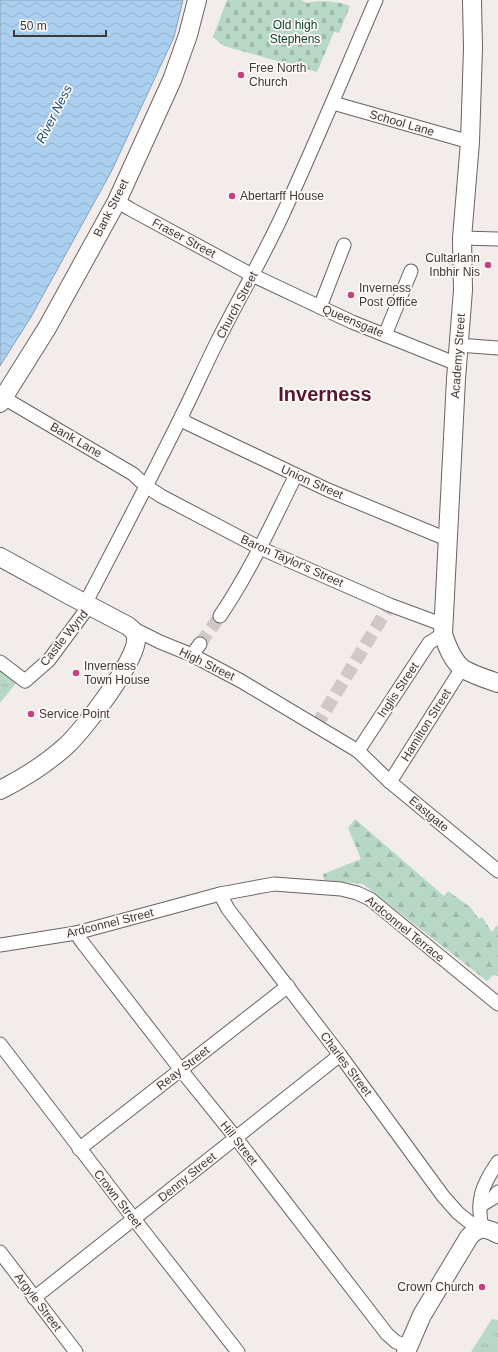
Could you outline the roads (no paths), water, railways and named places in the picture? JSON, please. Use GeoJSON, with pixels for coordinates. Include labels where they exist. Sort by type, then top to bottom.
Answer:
{"type":"FeatureCollection","features":[{"type":"Feature","properties":{"kind":"main road","name":"Bank Street"},"geometry":{"type":"LineString","coordinates":[[2,401],[47,328],[117,201],[172,80],[188,35],[197,0]]}},
{"type":"Feature","properties":{"kind":"main road","name":"Academy Street"},"geometry":{"type":"LineString","coordinates":[[462,668],[451,654],[446,644],[444,629],[456,364],[462,290],[462,238],[470,142],[473,48],[472,0]]}},
{"type":"Feature","properties":{"kind":"main road","name":"High Street"},"geometry":{"type":"LineString","coordinates":[[0,557],[128,626]]}},
{"type":"Feature","properties":{"kind":"main road"},"geometry":{"type":"LineString","coordinates":[[0,790],[29,774],[48,761],[67,745],[95,712],[118,679],[136,645],[134,631],[128,626]]}},
{"type":"Feature","properties":{"kind":"main road"},"geometry":{"type":"LineString","coordinates":[[462,668],[498,683]]}},
{"type":"Feature","properties":{"kind":"main road"},"geometry":{"type":"LineString","coordinates":[[407,1349],[422,1315],[436,1289],[469,1236],[486,1230]]}},
{"type":"Feature","properties":{"kind":"street","name":"Church Street"},"geometry":{"type":"LineString","coordinates":[[87,605],[216,344],[259,264],[333,103],[376,0]]}},
{"type":"Feature","properties":{"kind":"street","name":"School Lane"},"geometry":{"type":"LineString","coordinates":[[333,103],[470,142]]}},
{"type":"Feature","properties":{"kind":"street","name":"Fraser Street"},"geometry":{"type":"LineString","coordinates":[[117,201],[252,275]]}},
{"type":"Feature","properties":{"kind":"street"},"geometry":{"type":"LineString","coordinates":[[462,238],[498,239]]}},
{"type":"Feature","properties":{"kind":"street"},"geometry":{"type":"LineString","coordinates":[[320,307],[344,245]]}},
{"type":"Feature","properties":{"kind":"street"},"geometry":{"type":"LineString","coordinates":[[385,335],[411,271]]}},
{"type":"Feature","properties":{"kind":"street","name":"Queensgate"},"geometry":{"type":"LineString","coordinates":[[252,275],[320,307],[456,364]]}},
{"type":"Feature","properties":{"kind":"street"},"geometry":{"type":"LineString","coordinates":[[458,346],[498,348]]}},
{"type":"Feature","properties":{"kind":"street","name":"Bank Lane"},"geometry":{"type":"LineString","coordinates":[[2,401],[133,474],[146,486]]}},
{"type":"Feature","properties":{"kind":"street","name":"Union Street"},"geometry":{"type":"LineString","coordinates":[[182,415],[185,422],[191,426],[328,490],[448,540]]}},
{"type":"Feature","properties":{"kind":"street"},"geometry":{"type":"LineString","coordinates":[[220,616],[234,596],[260,548],[296,475]]}},
{"type":"Feature","properties":{"kind":"street","name":"Baron Taylor's Street"},"geometry":{"type":"LineString","coordinates":[[146,486],[161,496],[260,548],[444,629]]}},
{"type":"Feature","properties":{"kind":"street","name":"Castle Wynd"},"geometry":{"type":"LineString","coordinates":[[0,662],[25,681],[49,660],[87,605]]}},
{"type":"Feature","properties":{"kind":"street","name":"High Street"},"geometry":{"type":"LineString","coordinates":[[128,626],[160,642],[192,655],[241,681],[358,751]]}},
{"type":"Feature","properties":{"kind":"street","name":"Inglis Street"},"geometry":{"type":"LineString","coordinates":[[358,751],[429,643],[444,629]]}},
{"type":"Feature","properties":{"kind":"street"},"geometry":{"type":"LineString","coordinates":[[192,655],[200,644]]}},
{"type":"Feature","properties":{"kind":"street","name":"Hamilton Street"},"geometry":{"type":"LineString","coordinates":[[390,782],[462,668]]}},
{"type":"Feature","properties":{"kind":"street","name":"Eastgate"},"geometry":{"type":"LineString","coordinates":[[358,751],[390,782],[496,872]]}},
{"type":"Feature","properties":{"kind":"street","name":"Ardconnel Terrace"},"geometry":{"type":"LineString","coordinates":[[220,894],[274,884],[341,889],[363,895],[498,1004]]}},
{"type":"Feature","properties":{"kind":"street","name":"Ardconnel Street"},"geometry":{"type":"LineString","coordinates":[[0,945],[76,933],[220,894]]}},
{"type":"Feature","properties":{"kind":"street","name":"Charles Street"},"geometry":{"type":"LineString","coordinates":[[220,894],[228,909],[340,1055],[448,1202],[458,1213],[486,1230]]}},
{"type":"Feature","properties":{"kind":"street","name":"Hill Street"},"geometry":{"type":"LineString","coordinates":[[76,933],[387,1334],[407,1349]]}},
{"type":"Feature","properties":{"kind":"street","name":"Reay Street"},"geometry":{"type":"LineString","coordinates":[[79,1149],[288,986]]}},
{"type":"Feature","properties":{"kind":"street","name":"Crown Street"},"geometry":{"type":"LineString","coordinates":[[0,1044],[79,1149],[238,1352]]}},
{"type":"Feature","properties":{"kind":"street","name":"Denny Street"},"geometry":{"type":"LineString","coordinates":[[34,1298],[340,1055]]}},
{"type":"Feature","properties":{"kind":"street"},"geometry":{"type":"LineString","coordinates":[[486,1230],[480,1206],[481,1194],[491,1172],[498,1162]]}},
{"type":"Feature","properties":{"kind":"street"},"geometry":{"type":"LineString","coordinates":[[480,1206],[493,1198],[498,1192]]}},
{"type":"Feature","properties":{"kind":"street","name":"Argyle Street"},"geometry":{"type":"LineString","coordinates":[[0,1252],[76,1352]]}},
{"type":"Feature","properties":{"kind":"water","name":"River Ness"},"geometry":{"type":"Polygon","coordinates":[[[0,0],[183,0],[174,37],[111,172],[31,317],[0,366],[0,0]]]}},
{"type":"Feature","properties":{"kind":"tunnel"},"geometry":{"type":"LineString","coordinates":[[316,726],[388,608]]}},
{"type":"Feature","properties":{"kind":"tunnel"},"geometry":{"type":"LineString","coordinates":[[200,644],[220,616]]}},
{"type":"Feature","properties":{"kind":"place","name":"Free North Church"},"geometry":{"type":"Point","coordinates":[241,75]}},
{"type":"Feature","properties":{"kind":"place","name":"Abertarff House"},"geometry":{"type":"Point","coordinates":[232,196]}},
{"type":"Feature","properties":{"kind":"place","name":"Cultarlann Inbhir Nis"},"geometry":{"type":"Point","coordinates":[488,265]}},
{"type":"Feature","properties":{"kind":"place","name":"Inverness Post Office"},"geometry":{"type":"Point","coordinates":[351,295]}},
{"type":"Feature","properties":{"kind":"place","name":"Inverness Town House"},"geometry":{"type":"Point","coordinates":[76,673]}},
{"type":"Feature","properties":{"kind":"place","name":"Service Point"},"geometry":{"type":"Point","coordinates":[31,714]}},
{"type":"Feature","properties":{"kind":"place","name":"Crown Church"},"geometry":{"type":"Point","coordinates":[482,1287]}},
{"type":"Feature","properties":{"kind":"district","name":"Inverness"},"geometry":{"type":"Point","coordinates":[325,394]}},
{"type":"Feature","properties":{"kind":"park label","name":"Old high Stephens"},"geometry":{"type":"Point","coordinates":[295,32]}}]}
